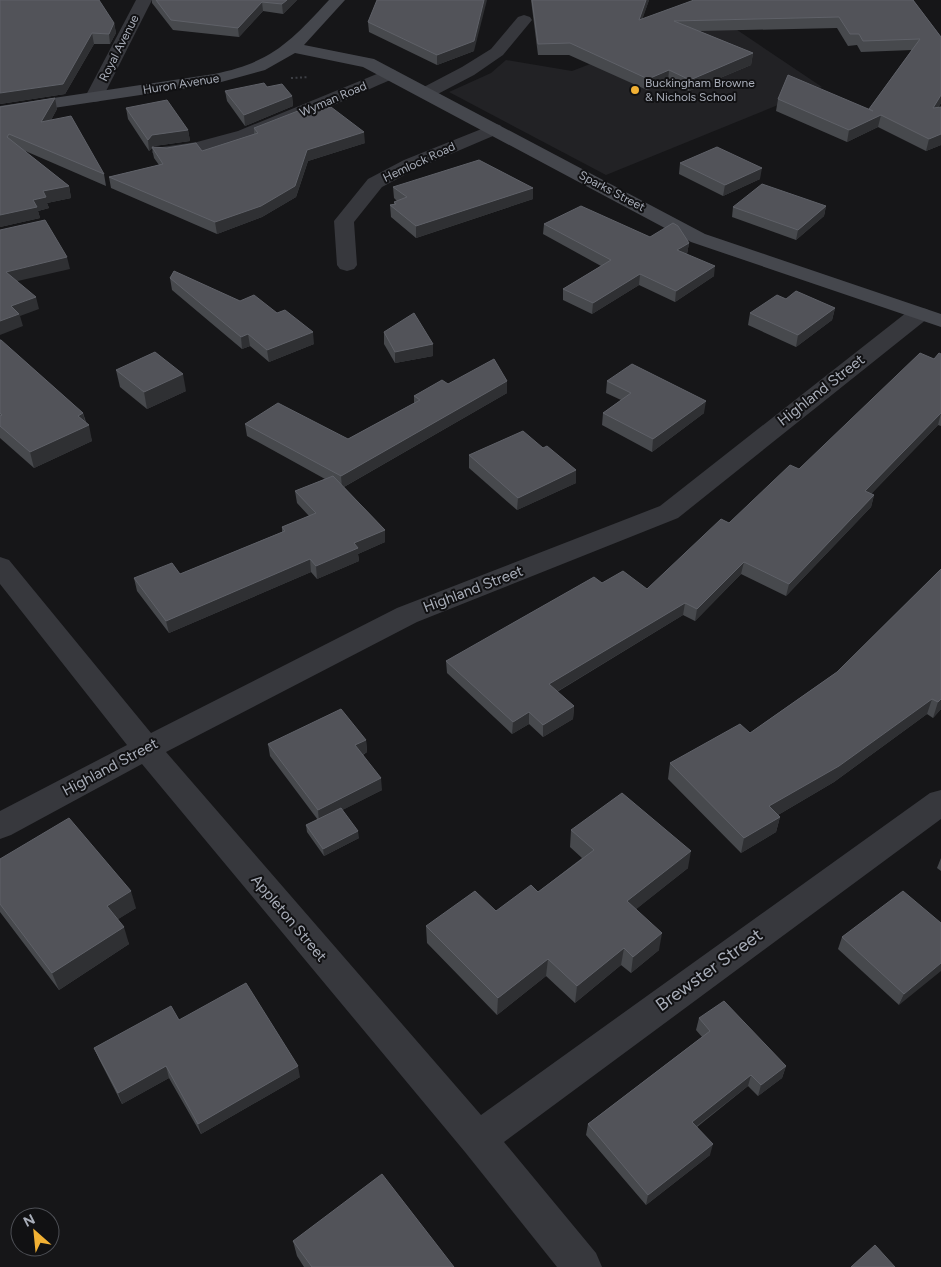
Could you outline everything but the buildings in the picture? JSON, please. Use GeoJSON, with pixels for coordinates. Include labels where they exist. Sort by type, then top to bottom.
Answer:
{"type":"FeatureCollection","features":[{"type":"Feature","properties":{"kind":"street","name":"Royal Avenue"},"geometry":{"type":"LineString","coordinates":[[94,97],[144,0]]}},
{"type":"Feature","properties":{"kind":"street","name":"Huron Avenue"},"geometry":{"type":"LineString","coordinates":[[0,111],[224,77],[265,64],[291,48],[337,0]]}},
{"type":"Feature","properties":{"kind":"street"},"geometry":{"type":"LineString","coordinates":[[426,93],[468,71],[497,52],[524,20]]}},
{"type":"Feature","properties":{"kind":"street","name":"Sparks Street"},"geometry":{"type":"LineString","coordinates":[[291,48],[368,63],[494,128],[698,238],[930,317]]}},
{"type":"Feature","properties":{"kind":"street","name":"Wyman Road"},"geometry":{"type":"LineString","coordinates":[[160,152],[198,147],[244,135],[389,74]]}},
{"type":"Feature","properties":{"kind":"street","name":"Hemlock Road"},"geometry":{"type":"LineString","coordinates":[[347,265],[344,221],[375,183],[410,164],[494,128]]}},
{"type":"Feature","properties":{"kind":"street","name":"Highland Street"},"geometry":{"type":"LineString","coordinates":[[0,826],[146,748],[407,615],[669,512],[930,317]]}},
{"type":"Feature","properties":{"kind":"street","name":"Appleton Street"},"geometry":{"type":"LineString","coordinates":[[0,566],[146,748],[478,1139],[582,1267]]}},
{"type":"Feature","properties":{"kind":"street","name":"Brewster Street"},"geometry":{"type":"LineString","coordinates":[[478,1139],[941,802]]}},
{"type":"Feature","properties":{"kind":"shaded area","name":"Buckingham Browne & Nichols School"},"geometry":{"type":"Polygon","coordinates":[[[694,1],[822,87],[606,175],[449,92],[491,73],[506,60],[572,71],[658,38],[694,1]]]}},
{"type":"Feature","properties":{"kind":"place","name":"Buckingham Browne & Nichols School"},"geometry":{"type":"Point","coordinates":[635,90]}}]}
